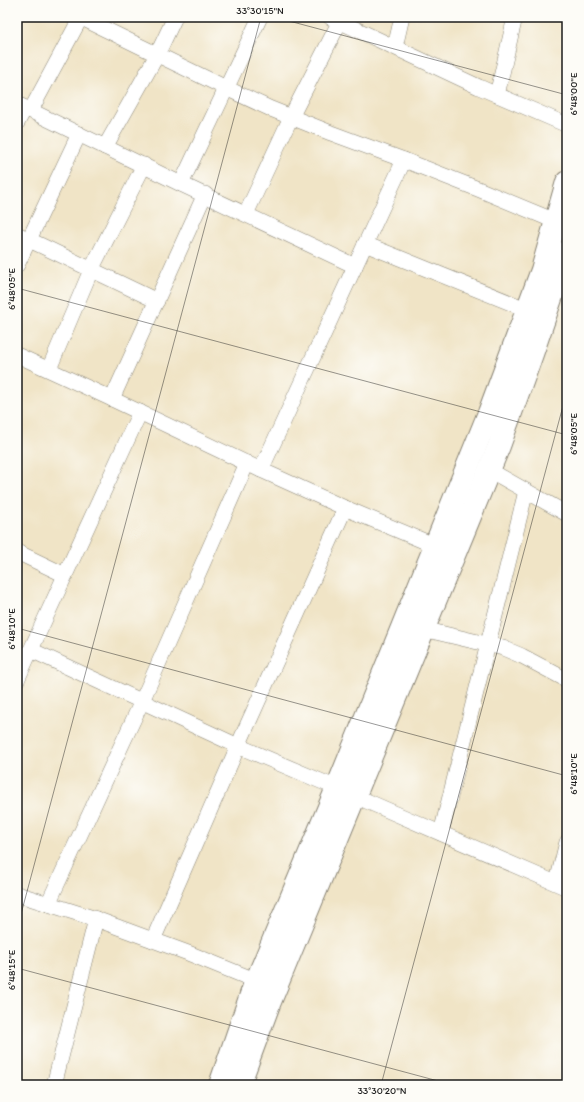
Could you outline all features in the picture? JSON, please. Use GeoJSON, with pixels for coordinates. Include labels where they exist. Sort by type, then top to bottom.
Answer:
{"type":"FeatureCollection","features":[{"type":"Feature","properties":{"kind":"main road"},"geometry":{"type":"LineString","coordinates":[[239,1085],[435,545],[489,413],[542,270],[562,224],[567,182]]}},
{"type":"Feature","properties":{"kind":"main road"},"geometry":{"type":"LineString","coordinates":[[220,1085],[257,981],[423,629],[455,554],[499,446],[567,252]]}},
{"type":"Feature","properties":{"kind":"street"},"geometry":{"type":"LineString","coordinates":[[17,123],[24,107],[81,17],[226,88],[291,117],[478,189],[562,224]]}},
{"type":"Feature","properties":{"kind":"street"},"geometry":{"type":"LineString","coordinates":[[106,147],[157,55],[175,17]]}},
{"type":"Feature","properties":{"kind":"street"},"geometry":{"type":"LineString","coordinates":[[181,184],[260,17]]}},
{"type":"Feature","properties":{"kind":"street"},"geometry":{"type":"LineString","coordinates":[[395,47],[402,17]]}},
{"type":"Feature","properties":{"kind":"street"},"geometry":{"type":"LineString","coordinates":[[497,95],[515,17]]}},
{"type":"Feature","properties":{"kind":"street"},"geometry":{"type":"LineString","coordinates":[[246,214],[335,19],[497,95],[567,125]]}},
{"type":"Feature","properties":{"kind":"street"},"geometry":{"type":"LineString","coordinates":[[24,107],[181,184],[205,194],[354,266]]}},
{"type":"Feature","properties":{"kind":"street"},"geometry":{"type":"LineString","coordinates":[[17,265],[23,237],[79,134]]}},
{"type":"Feature","properties":{"kind":"street"},"geometry":{"type":"LineString","coordinates":[[261,470],[404,160]]}},
{"type":"Feature","properties":{"kind":"street"},"geometry":{"type":"LineString","coordinates":[[49,370],[91,270],[144,165]]}},
{"type":"Feature","properties":{"kind":"street"},"geometry":{"type":"LineString","coordinates":[[112,399],[205,194]]}},
{"type":"Feature","properties":{"kind":"street"},"geometry":{"type":"LineString","coordinates":[[23,237],[157,301]]}},
{"type":"Feature","properties":{"kind":"street"},"geometry":{"type":"LineString","coordinates":[[365,244],[528,310]]}},
{"type":"Feature","properties":{"kind":"street"},"geometry":{"type":"LineString","coordinates":[[17,355],[261,470],[345,508],[455,554]]}},
{"type":"Feature","properties":{"kind":"street"},"geometry":{"type":"LineString","coordinates":[[17,680],[140,412]]}},
{"type":"Feature","properties":{"kind":"street"},"geometry":{"type":"LineString","coordinates":[[48,904],[142,701],[247,463]]}},
{"type":"Feature","properties":{"kind":"street"},"geometry":{"type":"LineString","coordinates":[[489,470],[567,514]]}},
{"type":"Feature","properties":{"kind":"street"},"geometry":{"type":"LineString","coordinates":[[441,833],[526,491]]}},
{"type":"Feature","properties":{"kind":"street"},"geometry":{"type":"LineString","coordinates":[[154,940],[238,746],[345,508]]}},
{"type":"Feature","properties":{"kind":"street"},"geometry":{"type":"LineString","coordinates":[[17,552],[64,575]]}},
{"type":"Feature","properties":{"kind":"street"},"geometry":{"type":"LineString","coordinates":[[423,629],[503,648],[522,656],[567,680]]}},
{"type":"Feature","properties":{"kind":"street"},"geometry":{"type":"LineString","coordinates":[[31,650],[238,746],[562,885],[567,842]]}},
{"type":"Feature","properties":{"kind":"street"},"geometry":{"type":"LineString","coordinates":[[17,894],[96,919],[154,940],[257,981]]}},
{"type":"Feature","properties":{"kind":"street"},"geometry":{"type":"LineString","coordinates":[[54,1085],[96,919]]}}]}
